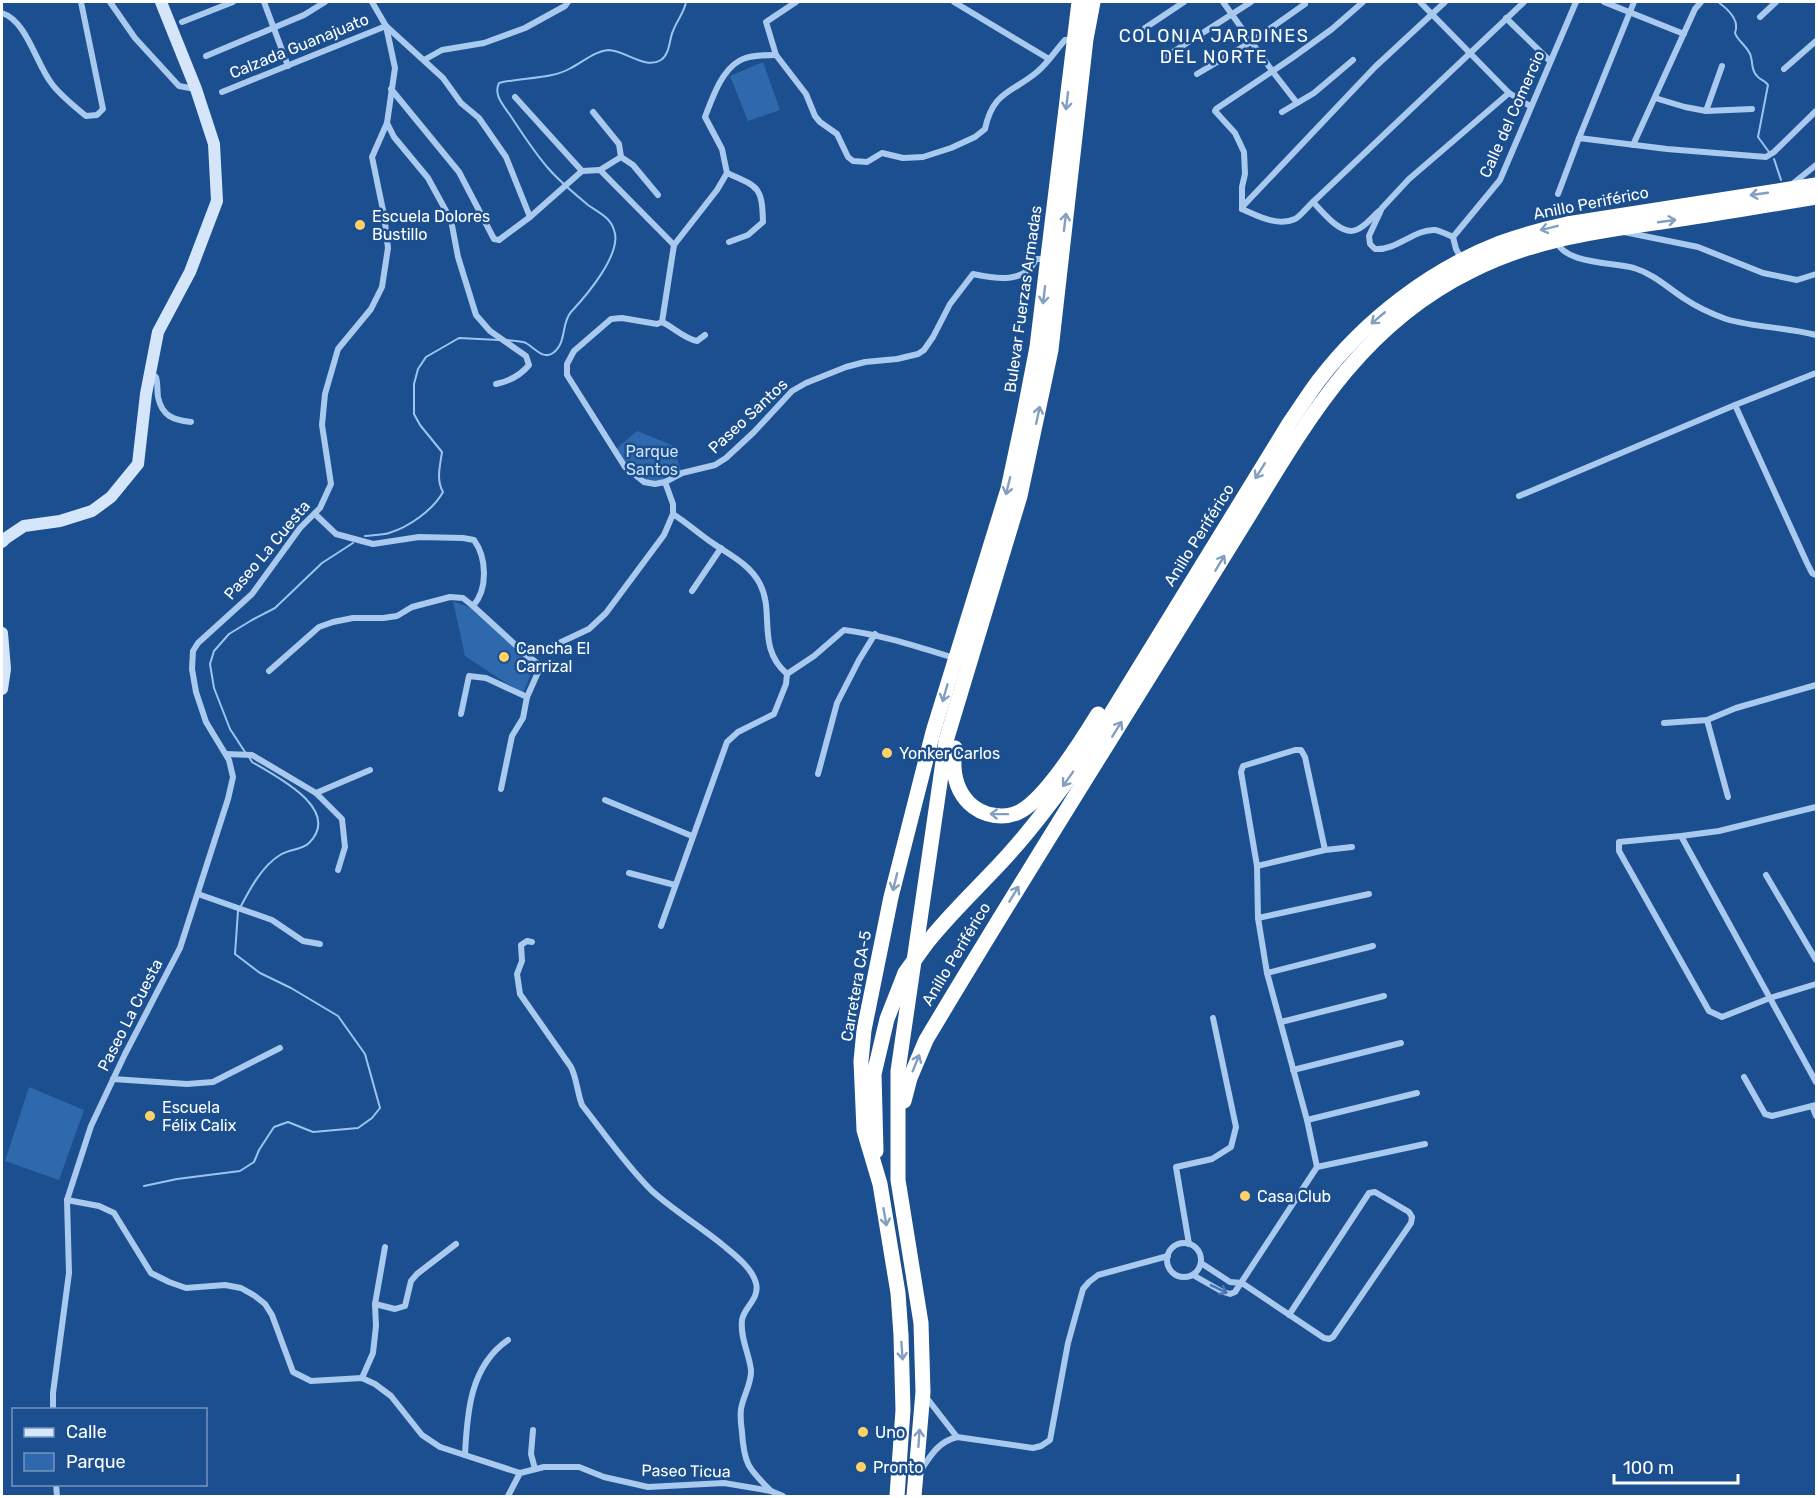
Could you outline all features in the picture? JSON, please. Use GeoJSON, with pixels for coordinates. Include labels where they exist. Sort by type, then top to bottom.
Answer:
{"type":"FeatureCollection","features":[{"type":"Feature","properties":{"kind":"highway","name":"Bulevar Fuerzas Armadas"},"geometry":{"type":"LineString","coordinates":[[974,597],[985,568],[1011,477],[1037,346],[1079,2]]}},
{"type":"Feature","properties":{"kind":"highway","name":"Bulevar Fuerzas Armadas"},"geometry":{"type":"LineString","coordinates":[[990,592],[1020,496],[1052,350],[1086,39],[1093,2]]}},
{"type":"Feature","properties":{"kind":"highway","name":"Anillo Periférico"},"geometry":{"type":"LineString","coordinates":[[880,1184],[876,1149],[874,1074],[887,1019],[905,973],[957,907],[1007,856],[1052,802],[1085,756],[1290,422],[1318,380],[1344,351],[1373,322],[1402,298],[1462,260],[1499,244],[1566,224],[1816,185]]}},
{"type":"Feature","properties":{"kind":"highway","name":"Anillo Periférico"},"geometry":{"type":"LineString","coordinates":[[899,1118],[910,1078],[926,1040],[1063,812],[1302,428],[1351,364],[1405,314],[1437,291],[1468,272],[1504,256],[1556,239],[1816,197]]}},
{"type":"Feature","properties":{"kind":"highway"},"geometry":{"type":"LineString","coordinates":[[990,592],[956,740],[953,767],[960,792],[970,804],[979,811],[992,815],[1007,815],[1019,812],[1032,803],[1065,763],[1165,612],[1215,544]]}},
{"type":"Feature","properties":{"kind":"highway"},"geometry":{"type":"LineString","coordinates":[[914,1497],[923,1392],[921,1323],[898,1180],[898,1071],[946,741],[990,592]]}},
{"type":"Feature","properties":{"kind":"highway","name":"Carretera CA-5"},"geometry":{"type":"LineString","coordinates":[[897,1497],[903,1421],[903,1372],[898,1293],[880,1184],[864,1130],[861,1061],[864,1030],[891,897],[933,732],[974,597]]}},
{"type":"Feature","properties":{"kind":"street"},"geometry":{"type":"LineString","coordinates":[[2,13],[8,15],[19,25],[52,85],[86,116],[97,116],[103,109],[81,2]]}},
{"type":"Feature","properties":{"kind":"street"},"geometry":{"type":"LineString","coordinates":[[110,2],[135,38],[179,86],[196,89]]}},
{"type":"Feature","properties":{"kind":"street"},"geometry":{"type":"LineString","coordinates":[[2,543],[24,526],[60,521],[92,511],[111,497],[138,464],[150,372],[158,332],[190,272],[217,201],[214,144],[196,89],[161,2]]}},
{"type":"Feature","properties":{"kind":"street"},"geometry":{"type":"LineString","coordinates":[[182,22],[233,2]]}},
{"type":"Feature","properties":{"kind":"street"},"geometry":{"type":"LineString","coordinates":[[264,2],[288,66]]}},
{"type":"Feature","properties":{"kind":"street"},"geometry":{"type":"LineString","coordinates":[[206,56],[274,29],[325,2]]}},
{"type":"Feature","properties":{"kind":"street","name":"Paseo La Cuesta"},"geometry":{"type":"LineString","coordinates":[[53,1408],[69,1273],[67,1200],[91,1126],[180,948],[233,777],[226,754],[206,722],[196,692],[192,669],[193,651],[198,643],[252,594],[300,528],[320,508],[331,484],[322,425],[324,394],[338,349],[371,309],[382,287],[388,248],[372,157],[387,123],[395,68],[386,26],[372,2]]}},
{"type":"Feature","properties":{"kind":"street"},"geometry":{"type":"LineString","coordinates":[[424,60],[442,50],[484,43],[525,28],[565,6],[568,2]]}},
{"type":"Feature","properties":{"kind":"street"},"geometry":{"type":"LineString","coordinates":[[796,2],[766,22],[776,55],[806,94],[815,116],[837,134],[848,157],[862,163],[882,153],[903,158],[923,157],[951,148],[975,136],[985,129],[988,116],[1002,94],[1037,72],[1065,40],[1075,39]]}},
{"type":"Feature","properties":{"kind":"street"},"geometry":{"type":"LineString","coordinates":[[954,2],[1049,59]]}},
{"type":"Feature","properties":{"kind":"street"},"geometry":{"type":"LineString","coordinates":[[1145,28],[1184,2]]}},
{"type":"Feature","properties":{"kind":"street"},"geometry":{"type":"LineString","coordinates":[[1223,2],[1297,103]]}},
{"type":"Feature","properties":{"kind":"street"},"geometry":{"type":"LineString","coordinates":[[1165,57],[1251,2]]}},
{"type":"Feature","properties":{"kind":"street"},"geometry":{"type":"LineString","coordinates":[[1242,209],[1244,152],[1235,133],[1215,111],[1216,109],[1273,72],[1332,29],[1363,2]]}},
{"type":"Feature","properties":{"kind":"street"},"geometry":{"type":"LineString","coordinates":[[1420,2],[1509,93],[1530,106]]}},
{"type":"Feature","properties":{"kind":"street"},"geometry":{"type":"LineString","coordinates":[[1242,209],[1375,67],[1445,2]]}},
{"type":"Feature","properties":{"kind":"street"},"geometry":{"type":"LineString","coordinates":[[1242,209],[1266,220],[1282,222],[1296,219],[1524,2]]}},
{"type":"Feature","properties":{"kind":"street","name":"Calle del Comercio"},"geometry":{"type":"LineString","coordinates":[[1454,237],[1500,180],[1576,2]]}},
{"type":"Feature","properties":{"kind":"street"},"geometry":{"type":"LineString","coordinates":[[1604,2],[1684,34]]}},
{"type":"Feature","properties":{"kind":"street"},"geometry":{"type":"LineString","coordinates":[[1558,194],[1634,2]]}},
{"type":"Feature","properties":{"kind":"street"},"geometry":{"type":"LineString","coordinates":[[1633,145],[1695,9],[1701,2]]}},
{"type":"Feature","properties":{"kind":"street"},"geometry":{"type":"LineString","coordinates":[[1760,17],[1776,2]]}},
{"type":"Feature","properties":{"kind":"street"},"geometry":{"type":"LineString","coordinates":[[1197,74],[1251,42],[1305,4]]}},
{"type":"Feature","properties":{"kind":"street"},"geometry":{"type":"LineString","coordinates":[[1506,18],[1550,61]]}},
{"type":"Feature","properties":{"kind":"street"},"geometry":{"type":"LineString","coordinates":[[386,26],[443,78],[461,103],[479,118],[506,157],[530,217]]}},
{"type":"Feature","properties":{"kind":"street","name":"Calzada Guanajuato"},"geometry":{"type":"LineString","coordinates":[[222,92],[386,26]]}},
{"type":"Feature","properties":{"kind":"street"},"geometry":{"type":"LineString","coordinates":[[1784,69],[1816,41]]}},
{"type":"Feature","properties":{"kind":"street"},"geometry":{"type":"LineString","coordinates":[[729,242],[747,235],[763,222],[763,199],[759,190],[728,173],[722,148],[705,117],[724,76],[739,61],[776,55]]}},
{"type":"Feature","properties":{"kind":"street"},"geometry":{"type":"LineString","coordinates":[[1282,112],[1314,93],[1353,60]]}},
{"type":"Feature","properties":{"kind":"street"},"geometry":{"type":"LineString","coordinates":[[1707,111],[1722,66]]}},
{"type":"Feature","properties":{"kind":"street"},"geometry":{"type":"LineString","coordinates":[[391,89],[459,172],[494,239],[499,240],[504,237],[530,217],[582,171],[600,170],[621,157]]}},
{"type":"Feature","properties":{"kind":"street"},"geometry":{"type":"LineString","coordinates":[[1313,202],[1347,231],[1360,228],[1409,179],[1509,93]]}},
{"type":"Feature","properties":{"kind":"street"},"geometry":{"type":"LineString","coordinates":[[515,97],[582,171]]}},
{"type":"Feature","properties":{"kind":"street"},"geometry":{"type":"LineString","coordinates":[[1655,98],[1707,111],[1752,109]]}},
{"type":"Feature","properties":{"kind":"street"},"geometry":{"type":"LineString","coordinates":[[1579,138],[1766,157],[1816,111]]}},
{"type":"Feature","properties":{"kind":"street"},"geometry":{"type":"LineString","coordinates":[[593,112],[619,144],[621,157],[633,165],[658,195]]}},
{"type":"Feature","properties":{"kind":"street"},"geometry":{"type":"LineString","coordinates":[[387,123],[394,137],[428,178],[451,220],[458,257],[476,315],[490,331],[526,356],[529,365],[522,374],[508,382],[496,384]]}},
{"type":"Feature","properties":{"kind":"street"},"geometry":{"type":"LineString","coordinates":[[1785,190],[1816,165]]}},
{"type":"Feature","properties":{"kind":"street"},"geometry":{"type":"LineString","coordinates":[[600,170],[674,245]]}},
{"type":"Feature","properties":{"kind":"street"},"geometry":{"type":"LineString","coordinates":[[662,322],[674,245],[728,173]]}},
{"type":"Feature","properties":{"kind":"street"},"geometry":{"type":"LineString","coordinates":[[1382,208],[1369,236],[1370,244],[1375,249],[1398,244],[1435,230],[1454,237],[1456,249],[1462,260]]}},
{"type":"Feature","properties":{"kind":"street"},"geometry":{"type":"LineString","coordinates":[[1609,229],[1698,247],[1763,273],[1797,280],[1816,274]]}},
{"type":"Feature","properties":{"kind":"street"},"geometry":{"type":"LineString","coordinates":[[1556,239],[1558,246],[1567,255],[1634,268],[1649,274],[1684,299],[1724,318],[1743,324],[1798,330],[1816,335]]}},
{"type":"Feature","properties":{"kind":"street","name":"Paseo Santos"},"geometry":{"type":"LineString","coordinates":[[665,483],[682,473],[715,465],[726,458],[792,391],[806,383],[846,367],[865,362],[911,357],[924,350],[950,304],[973,274],[1008,278],[1028,272],[1036,259],[1048,259]]}},
{"type":"Feature","properties":{"kind":"street"},"geometry":{"type":"LineString","coordinates":[[521,650],[542,649],[596,625],[651,554],[664,535],[673,514],[673,504],[665,483],[644,482],[631,473],[619,459],[567,375],[567,364],[574,351],[611,319],[622,318],[657,324],[662,322],[680,331],[692,341],[697,341],[705,335]]}},
{"type":"Feature","properties":{"kind":"street"},"geometry":{"type":"LineString","coordinates":[[150,372],[156,377],[158,397],[163,410],[170,418],[191,422]]}},
{"type":"Feature","properties":{"kind":"street"},"geometry":{"type":"LineString","coordinates":[[1519,496],[1816,373]]}},
{"type":"Feature","properties":{"kind":"street"},"geometry":{"type":"LineString","coordinates":[[1735,405],[1806,563],[1816,576]]}},
{"type":"Feature","properties":{"kind":"street"},"geometry":{"type":"LineString","coordinates":[[315,514],[336,534],[373,544],[419,537],[474,540],[480,548],[483,559],[483,583],[479,599],[473,606]]}},
{"type":"Feature","properties":{"kind":"street"},"geometry":{"type":"LineString","coordinates":[[673,514],[737,559],[760,584],[766,603],[768,642],[781,669],[787,674]]}},
{"type":"Feature","properties":{"kind":"street"},"geometry":{"type":"LineString","coordinates":[[692,591],[720,548]]}},
{"type":"Feature","properties":{"kind":"street"},"geometry":{"type":"LineString","coordinates":[[269,671],[320,627],[333,622],[353,618],[397,616],[412,607],[450,597],[463,598],[537,663],[539,670],[527,697],[523,718],[512,736],[501,789]]}},
{"type":"Feature","properties":{"kind":"street"},"geometry":{"type":"LineString","coordinates":[[787,674],[814,656],[844,630],[875,634],[955,658]]}},
{"type":"Feature","properties":{"kind":"street"},"geometry":{"type":"LineString","coordinates":[[2,633],[5,669],[2,689]]}},
{"type":"Feature","properties":{"kind":"street"},"geometry":{"type":"LineString","coordinates":[[818,774],[837,703],[875,634]]}},
{"type":"Feature","properties":{"kind":"street"},"geometry":{"type":"LineString","coordinates":[[661,926],[727,742],[738,732],[774,714],[786,684],[787,674]]}},
{"type":"Feature","properties":{"kind":"street"},"geometry":{"type":"LineString","coordinates":[[461,714],[469,676],[486,678],[527,697]]}},
{"type":"Feature","properties":{"kind":"street"},"geometry":{"type":"LineString","coordinates":[[1664,723],[1707,720],[1736,708],[1816,685]]}},
{"type":"Feature","properties":{"kind":"street"},"geometry":{"type":"LineString","coordinates":[[1707,720],[1728,797]]}},
{"type":"Feature","properties":{"kind":"street"},"geometry":{"type":"LineString","coordinates":[[1317,1167],[1307,1120],[1267,973],[1258,918],[1257,866],[1241,772],[1243,766],[1301,750],[1305,757],[1325,850]]}},
{"type":"Feature","properties":{"kind":"street"},"geometry":{"type":"LineString","coordinates":[[226,754],[252,755],[316,793],[342,819],[345,847],[338,870]]}},
{"type":"Feature","properties":{"kind":"street"},"geometry":{"type":"LineString","coordinates":[[316,793],[370,770]]}},
{"type":"Feature","properties":{"kind":"street"},"geometry":{"type":"LineString","coordinates":[[605,800],[692,836]]}},
{"type":"Feature","properties":{"kind":"street"},"geometry":{"type":"LineString","coordinates":[[1816,807],[1719,831],[1619,842],[1619,851],[1709,1011],[1722,1017],[1770,998],[1816,984]]}},
{"type":"Feature","properties":{"kind":"street"},"geometry":{"type":"LineString","coordinates":[[1681,836],[1816,1082]]}},
{"type":"Feature","properties":{"kind":"street"},"geometry":{"type":"LineString","coordinates":[[1257,866],[1325,850],[1352,847]]}},
{"type":"Feature","properties":{"kind":"street"},"geometry":{"type":"LineString","coordinates":[[629,873],[675,885]]}},
{"type":"Feature","properties":{"kind":"street"},"geometry":{"type":"LineString","coordinates":[[1766,874],[1816,960]]}},
{"type":"Feature","properties":{"kind":"street"},"geometry":{"type":"LineString","coordinates":[[198,894],[272,920],[303,941],[320,944]]}},
{"type":"Feature","properties":{"kind":"street"},"geometry":{"type":"LineString","coordinates":[[1258,918],[1369,894]]}},
{"type":"Feature","properties":{"kind":"street"},"geometry":{"type":"LineString","coordinates":[[532,942],[526,941],[521,945],[522,961],[516,974],[520,994],[571,1067],[576,1077],[582,1105],[630,1167],[651,1189],[735,1255],[756,1283],[757,1293],[743,1315],[742,1322],[744,1346],[751,1371],[741,1410],[742,1445],[750,1470],[771,1491]]}},
{"type":"Feature","properties":{"kind":"street"},"geometry":{"type":"LineString","coordinates":[[1267,973],[1373,946]]}},
{"type":"Feature","properties":{"kind":"street"},"geometry":{"type":"LineString","coordinates":[[1281,1022],[1384,996]]}},
{"type":"Feature","properties":{"kind":"street"},"geometry":{"type":"LineString","coordinates":[[1193,1275],[1201,1263],[1199,1252],[1189,1244],[1176,1167],[1212,1159],[1231,1147],[1236,1127],[1213,1018]]}},
{"type":"Feature","properties":{"kind":"street"},"geometry":{"type":"LineString","coordinates":[[1293,1070],[1401,1043]]}},
{"type":"Feature","properties":{"kind":"street"},"geometry":{"type":"LineString","coordinates":[[113,1079],[187,1084],[213,1082],[280,1048]]}},
{"type":"Feature","properties":{"kind":"street"},"geometry":{"type":"LineString","coordinates":[[1744,1077],[1765,1114],[1772,1116],[1814,1106],[1816,1116]]}},
{"type":"Feature","properties":{"kind":"street"},"geometry":{"type":"LineString","coordinates":[[1307,1120],[1417,1093]]}},
{"type":"Feature","properties":{"kind":"street"},"geometry":{"type":"LineString","coordinates":[[1168,1256],[1170,1269],[1174,1274],[1193,1275],[1221,1292],[1230,1294],[1235,1292],[1317,1167],[1425,1144]]}},
{"type":"Feature","properties":{"kind":"street"},"geometry":{"type":"LineString","coordinates":[[1201,1263],[1230,1282],[1242,1282],[1289,1315],[1324,1338],[1329,1339],[1333,1337],[1411,1223],[1412,1218],[1409,1212],[1375,1192],[1369,1193],[1289,1315]]}},
{"type":"Feature","properties":{"kind":"street"},"geometry":{"type":"LineString","coordinates":[[67,1200],[99,1206],[114,1213],[151,1273],[168,1282],[186,1288],[225,1285],[241,1288],[255,1296],[265,1304],[272,1315],[288,1365],[299,1377],[311,1381],[362,1378],[391,1396],[422,1435],[440,1447],[520,1473],[508,1497]]}},
{"type":"Feature","properties":{"kind":"street"},"geometry":{"type":"LineString","coordinates":[[375,1304],[395,1309],[405,1306],[411,1281],[456,1244]]}},
{"type":"Feature","properties":{"kind":"street"},"geometry":{"type":"LineString","coordinates":[[916,1477],[939,1445],[957,1437],[1033,1448],[1050,1440],[1068,1343],[1083,1289],[1098,1275],[1168,1256],[1176,1245],[1189,1244]]}},
{"type":"Feature","properties":{"kind":"street"},"geometry":{"type":"LineString","coordinates":[[362,1378],[373,1353],[376,1326],[375,1304],[384,1247]]}},
{"type":"Feature","properties":{"kind":"street"},"geometry":{"type":"LineString","coordinates":[[465,1455],[466,1418],[471,1395],[485,1363],[508,1340]]}},
{"type":"Feature","properties":{"kind":"street"},"geometry":{"type":"LineString","coordinates":[[923,1392],[957,1437]]}},
{"type":"Feature","properties":{"kind":"street"},"geometry":{"type":"LineString","coordinates":[[533,1430],[531,1454],[535,1469]]}},
{"type":"Feature","properties":{"kind":"street","name":"Paseo Ticua"},"geometry":{"type":"LineString","coordinates":[[520,1473],[544,1467],[579,1467],[604,1477],[648,1487],[724,1483],[771,1491],[783,1497]]}},
{"type":"Feature","properties":{"kind":"green space"},"geometry":{"type":"Polygon","coordinates":[[[763,62],[780,110],[748,121],[730,76],[763,62]]]}},
{"type":"Feature","properties":{"kind":"green space","name":"Parque Santos"},"geometry":{"type":"Polygon","coordinates":[[[637,431],[672,445],[682,473],[655,484],[631,473],[615,450],[637,431]]]}},
{"type":"Feature","properties":{"kind":"green space"},"geometry":{"type":"Polygon","coordinates":[[[453,601],[471,608],[536,661],[523,694],[465,656],[453,601]]]}},
{"type":"Feature","properties":{"kind":"green space"},"geometry":{"type":"Polygon","coordinates":[[[29,1087],[84,1110],[59,1180],[5,1161],[29,1087]]]}},
{"type":"Feature","properties":{"kind":"waterway"},"geometry":{"type":"LineString","coordinates":[[508,340],[526,343],[542,354],[553,353],[560,344],[571,312],[602,274],[613,250],[615,239],[614,230],[607,218],[567,187],[538,156],[500,100],[497,92],[499,83],[554,75],[598,52],[608,50],[648,63],[661,60],[668,51],[673,31],[686,2]]}},
{"type":"Feature","properties":{"kind":"waterway"},"geometry":{"type":"LineString","coordinates":[[1718,2],[1732,15],[1736,24],[1735,33],[1750,53],[1754,71],[1768,85],[1758,137],[1769,152]]}},
{"type":"Feature","properties":{"kind":"waterway"},"geometry":{"type":"LineString","coordinates":[[1774,159],[1781,180]]}},
{"type":"Feature","properties":{"kind":"waterway"},"geometry":{"type":"LineString","coordinates":[[365,536],[386,534],[404,527],[427,511],[443,492],[439,478],[442,452],[414,414],[414,384],[418,369],[426,357],[459,338],[499,340]]}},
{"type":"Feature","properties":{"kind":"waterway"},"geometry":{"type":"LineString","coordinates":[[245,752],[230,729],[214,688],[210,664],[214,651],[229,634],[275,608],[322,563],[353,543]]}},
{"type":"Feature","properties":{"kind":"waterway"},"geometry":{"type":"LineString","coordinates":[[241,906],[257,878],[268,865],[284,853],[309,843],[317,830],[318,818],[312,806],[302,795],[252,762],[249,757]]}},
{"type":"Feature","properties":{"kind":"waterway"},"geometry":{"type":"LineString","coordinates":[[144,1186],[177,1179],[240,1171],[254,1162],[274,1127],[288,1122],[313,1132],[358,1128],[372,1118],[380,1108],[365,1054],[338,1016],[291,988],[260,973],[235,954],[238,911]]}},
{"type":"Feature","properties":{"kind":"place","name":"Escuela Dolores Bustillo"},"geometry":{"type":"Point","coordinates":[360,225]}},
{"type":"Feature","properties":{"kind":"place","name":"Cancha El Carrizal"},"geometry":{"type":"Point","coordinates":[504,657]}},
{"type":"Feature","properties":{"kind":"place","name":"Yonker Carlos"},"geometry":{"type":"Point","coordinates":[887,753]}},
{"type":"Feature","properties":{"kind":"place","name":"Escuela Félix Calix"},"geometry":{"type":"Point","coordinates":[150,1116]}},
{"type":"Feature","properties":{"kind":"place","name":"Casa Club"},"geometry":{"type":"Point","coordinates":[1245,1196]}},
{"type":"Feature","properties":{"kind":"place","name":"Uno"},"geometry":{"type":"Point","coordinates":[863,1432]}},
{"type":"Feature","properties":{"kind":"place","name":"Pronto"},"geometry":{"type":"Point","coordinates":[861,1467]}},
{"type":"Feature","properties":{"kind":"district","name":"COLONIA JARDINES DEL NORTE"},"geometry":{"type":"Point","coordinates":[1214,46]}}]}
